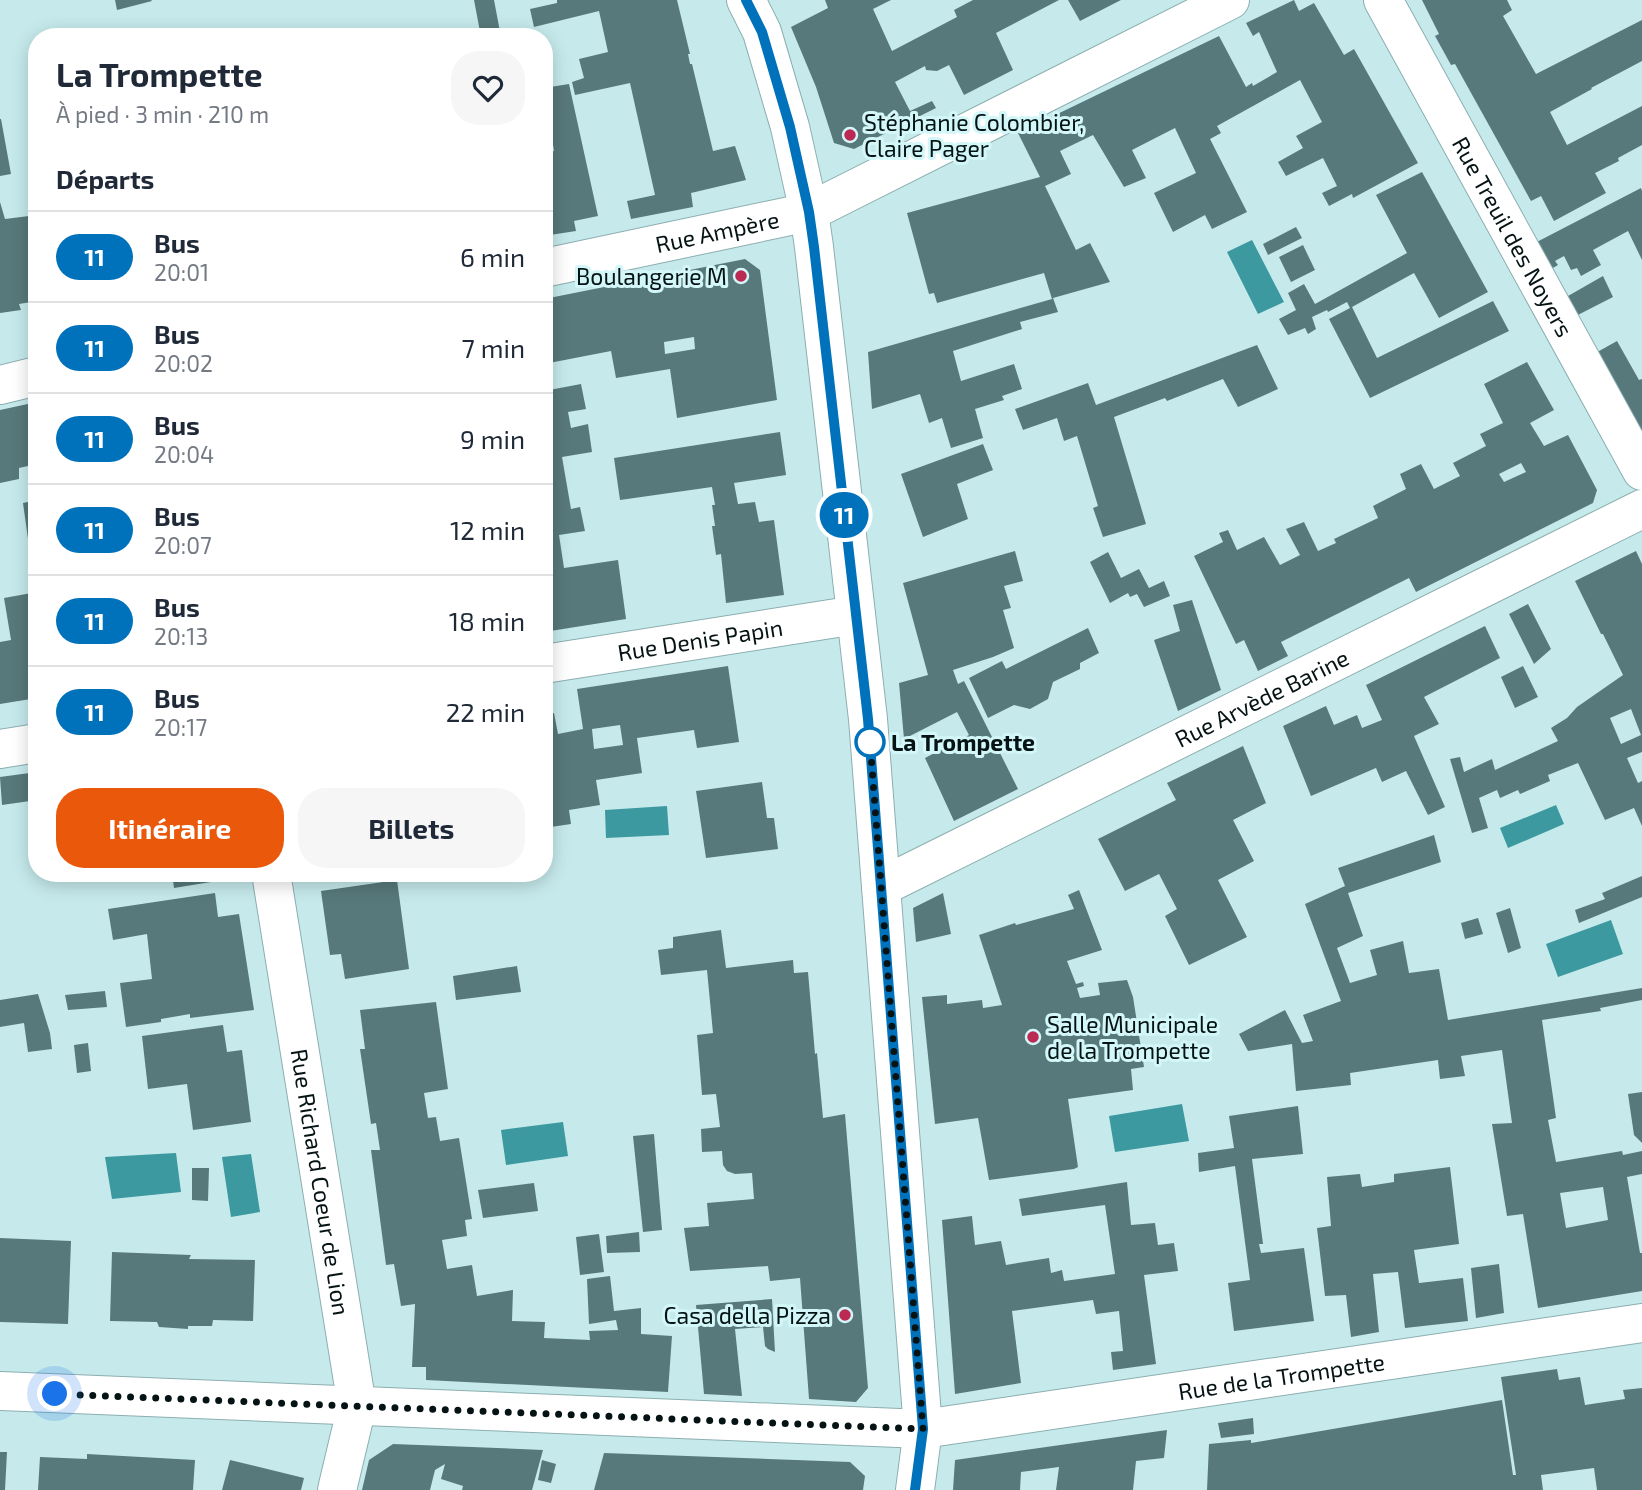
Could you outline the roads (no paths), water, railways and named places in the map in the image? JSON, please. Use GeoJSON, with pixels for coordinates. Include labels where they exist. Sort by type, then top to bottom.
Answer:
{"type":"FeatureCollection","features":[{"type":"Feature","properties":{"kind":"street"},"geometry":{"type":"LineString","coordinates":[[746,0],[762,32],[790,127],[809,212],[868,719],[923,1429],[915,1490]]}},
{"type":"Feature","properties":{"kind":"street","name":"Rue Ampère"},"geometry":{"type":"LineString","coordinates":[[553,266],[809,212],[1230,0]]}},
{"type":"Feature","properties":{"kind":"street","name":"Rue Treuil des Noyers"},"geometry":{"type":"LineString","coordinates":[[1383,0],[1642,471]]}},
{"type":"Feature","properties":{"kind":"street"},"geometry":{"type":"LineString","coordinates":[[0,385],[28,378]]}},
{"type":"Feature","properties":{"kind":"street","name":"Rue Arvède Barine"},"geometry":{"type":"LineString","coordinates":[[881,887],[1642,509]]}},
{"type":"Feature","properties":{"kind":"street","name":"Rue Denis Papin"},"geometry":{"type":"LineString","coordinates":[[553,663],[856,615]]}},
{"type":"Feature","properties":{"kind":"street"},"geometry":{"type":"LineString","coordinates":[[0,749],[28,744]]}},
{"type":"Feature","properties":{"kind":"street","name":"Rue Richard Coeur de Lion"},"geometry":{"type":"LineString","coordinates":[[272,882],[357,1406],[337,1490]]}},
{"type":"Feature","properties":{"kind":"street","name":"Rue de la Trompette"},"geometry":{"type":"LineString","coordinates":[[0,1391],[923,1429],[1642,1323]]}},
{"type":"Feature","properties":{"kind":"water"},"geometry":{"type":"Polygon","coordinates":[[[1252,240],[1284,302],[1258,314],[1227,252],[1252,240]]]}},
{"type":"Feature","properties":{"kind":"water"},"geometry":{"type":"Polygon","coordinates":[[[1556,805],[1564,824],[1508,848],[1500,828],[1556,805]]]}},
{"type":"Feature","properties":{"kind":"water"},"geometry":{"type":"Polygon","coordinates":[[[667,806],[669,835],[606,838],[605,810],[667,806]]]}},
{"type":"Feature","properties":{"kind":"water"},"geometry":{"type":"Polygon","coordinates":[[[1611,920],[1623,954],[1558,977],[1546,944],[1611,920]]]}},
{"type":"Feature","properties":{"kind":"water"},"geometry":{"type":"Polygon","coordinates":[[[1182,1104],[1189,1141],[1115,1152],[1109,1116],[1182,1104]]]}},
{"type":"Feature","properties":{"kind":"water"},"geometry":{"type":"Polygon","coordinates":[[[563,1122],[568,1156],[506,1165],[501,1130],[563,1122]]]}},
{"type":"Feature","properties":{"kind":"water"},"geometry":{"type":"Polygon","coordinates":[[[176,1153],[181,1192],[112,1199],[105,1157],[176,1153]]]}},
{"type":"Feature","properties":{"kind":"water"},"geometry":{"type":"Polygon","coordinates":[[[251,1154],[260,1212],[231,1217],[222,1157],[251,1154]]]}},
{"type":"Feature","properties":{"kind":"place","name":"Stéphanie Colombier, Claire Pager"},"geometry":{"type":"Point","coordinates":[850,135]}},
{"type":"Feature","properties":{"kind":"place","name":"Boulangerie M"},"geometry":{"type":"Point","coordinates":[741,276]}},
{"type":"Feature","properties":{"kind":"place","name":"La Trompette"},"geometry":{"type":"Point","coordinates":[870,742]}},
{"type":"Feature","properties":{"kind":"place","name":"Salle Municipale de la Trompette"},"geometry":{"type":"Point","coordinates":[1033,1037]}},
{"type":"Feature","properties":{"kind":"place","name":"Casa della Pizza"},"geometry":{"type":"Point","coordinates":[845,1315]}}]}
